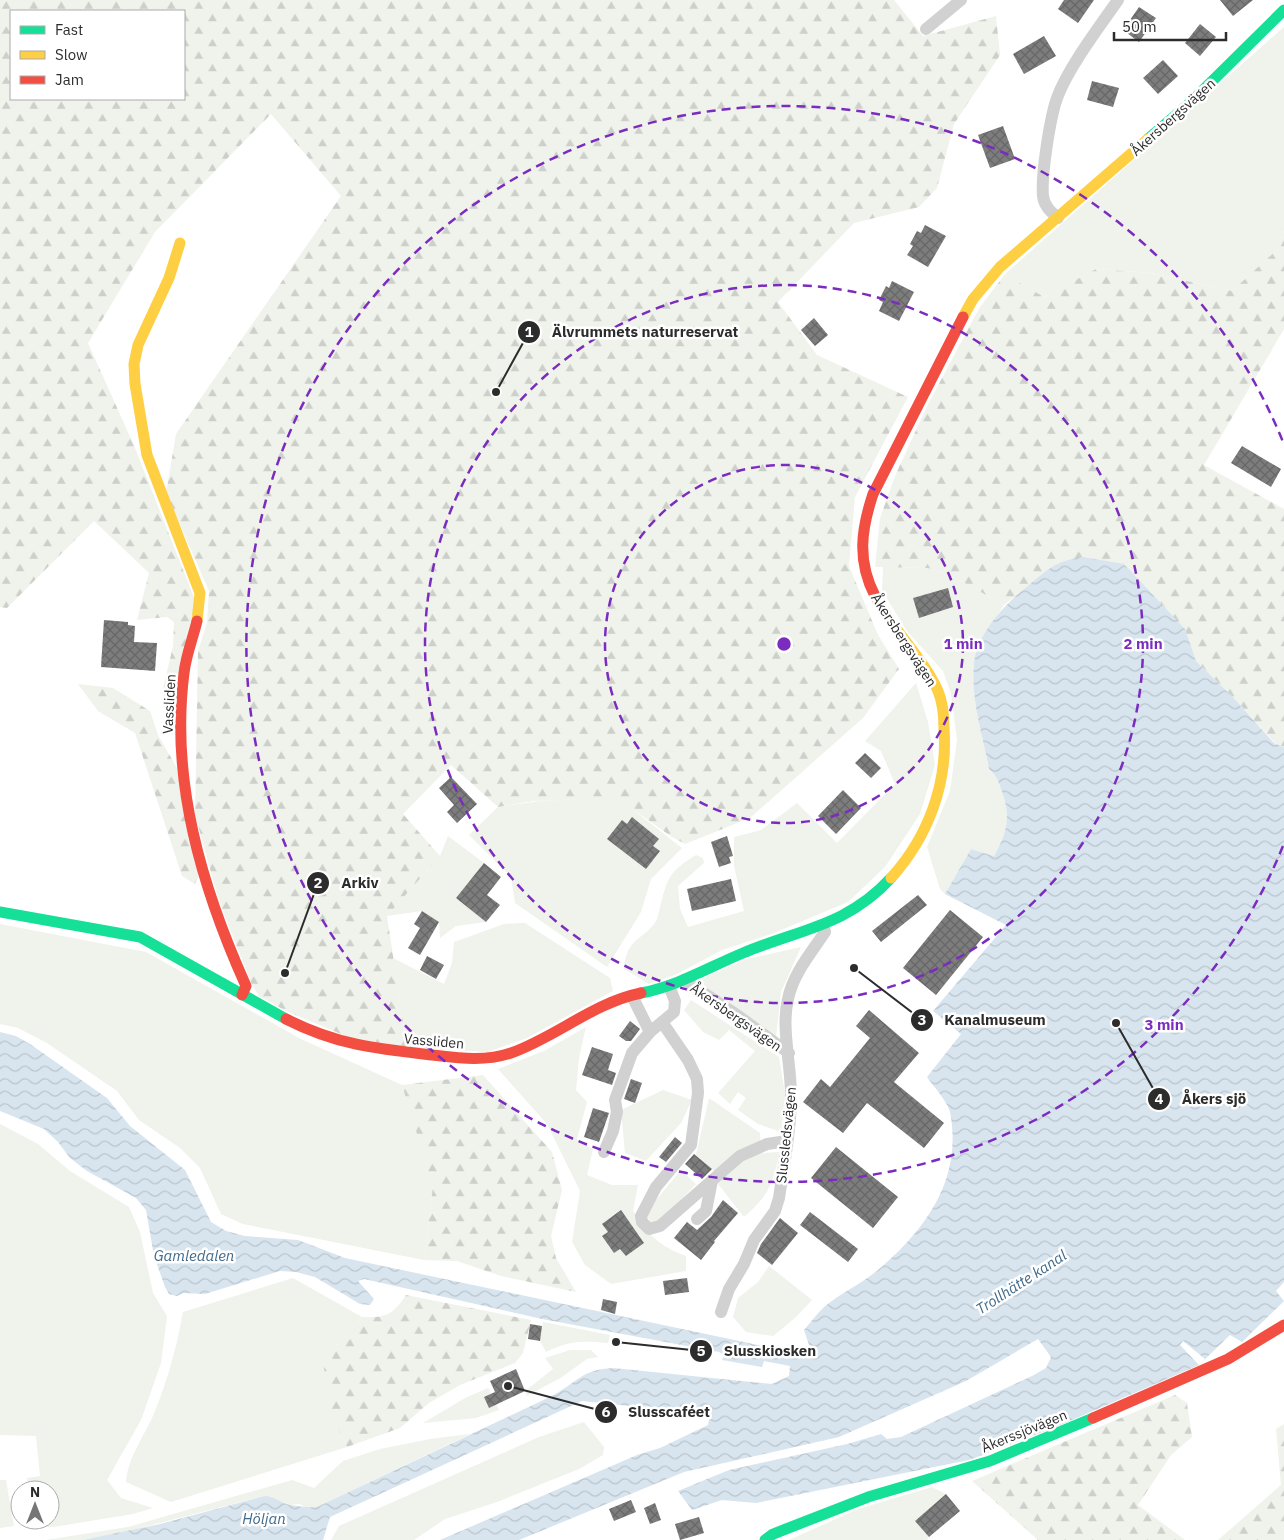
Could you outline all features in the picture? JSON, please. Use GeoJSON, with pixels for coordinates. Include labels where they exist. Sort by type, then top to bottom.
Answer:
{"type":"FeatureCollection","features":[{"type":"Feature","properties":{"kind":"street"},"geometry":{"type":"LineString","coordinates":[[926,29],[961,0]]}},
{"type":"Feature","properties":{"kind":"street"},"geometry":{"type":"LineString","coordinates":[[1058,218],[1046,206],[1043,197],[1048,147],[1057,97],[1076,63],[1118,0]]}},
{"type":"Feature","properties":{"kind":"street","name":"Åkersbergsvägen"},"geometry":{"type":"LineString","coordinates":[[626,997],[669,986],[751,949],[823,925],[848,914],[870,898],[900,865],[933,812],[945,763],[945,742],[939,693],[882,611],[864,569],[861,537],[868,506],[951,338],[973,299],[1000,267],[1190,103],[1284,10]]}},
{"type":"Feature","properties":{"kind":"street","name":"Vassliden"},"geometry":{"type":"LineString","coordinates":[[180,243],[169,278],[138,345],[134,364],[140,417],[147,455],[200,593],[200,615],[184,673],[183,770],[191,821],[203,871],[222,933],[246,986],[242,995]]}},
{"type":"Feature","properties":{"kind":"street","name":"Vassliden"},"geometry":{"type":"LineString","coordinates":[[0,912],[140,937],[158,945],[285,1018],[352,1045],[379,1051],[480,1060],[498,1058],[512,1053],[626,997]]}},
{"type":"Feature","properties":{"kind":"street","name":"Slussledsvägen"},"geometry":{"type":"LineString","coordinates":[[721,1312],[729,1289],[744,1264],[754,1240],[775,1211],[779,1198],[791,1103],[785,1016],[787,1000],[797,974],[825,932],[823,925]]}},
{"type":"Feature","properties":{"kind":"street","name":"Åkersbergsvägen"},"geometry":{"type":"LineString","coordinates":[[684,980],[737,1015],[789,1053]]}},
{"type":"Feature","properties":{"kind":"street"},"geometry":{"type":"LineString","coordinates":[[604,1152],[613,1131],[617,1112],[615,1100],[632,1053],[650,1032],[674,1012],[675,1000],[669,986]]}},
{"type":"Feature","properties":{"kind":"street"},"geometry":{"type":"LineString","coordinates":[[626,997],[650,1032]]}},
{"type":"Feature","properties":{"kind":"street"},"geometry":{"type":"LineString","coordinates":[[662,1022],[688,1060],[697,1079],[698,1093],[691,1145],[649,1199],[641,1216],[642,1222],[649,1229],[660,1226],[740,1156],[767,1144],[787,1141]]}},
{"type":"Feature","properties":{"kind":"street"},"geometry":{"type":"LineString","coordinates":[[697,1219],[706,1211],[712,1180]]}},
{"type":"Feature","properties":{"kind":"street","name":"Åkerssjövägen"},"geometry":{"type":"LineString","coordinates":[[765,1540],[773,1534],[868,1497],[913,1482],[990,1461],[1052,1436],[1228,1359],[1284,1325]]}},
{"type":"Feature","properties":{"kind":"green space"},"geometry":{"type":"Polygon","coordinates":[[[0,0],[894,0],[923,36],[996,16],[1000,55],[954,124],[937,188],[919,207],[854,223],[778,302],[817,355],[908,397],[855,497],[849,566],[878,635],[899,669],[863,718],[750,818],[685,844],[617,798],[533,801],[498,807],[451,765],[403,814],[440,856],[387,916],[407,1048],[353,1039],[288,1012],[259,996],[252,985],[219,901],[195,815],[198,651],[207,623],[209,591],[166,493],[176,434],[341,196],[271,114],[155,232],[88,343],[135,448],[195,600],[177,728],[172,735],[165,708],[163,689],[173,646],[174,622],[167,617],[137,620],[149,573],[94,521],[7,608],[0,607],[0,0]]]}},
{"type":"Feature","properties":{"kind":"green space"},"geometry":{"type":"Polygon","coordinates":[[[1284,27],[1284,230],[1280,247],[1232,291],[1151,273],[1096,269],[1044,297],[1005,274],[1284,27]]]}},
{"type":"Feature","properties":{"kind":"green space"},"geometry":{"type":"Polygon","coordinates":[[[1284,230],[1284,329],[1204,465],[1284,509],[1284,747],[1275,743],[1232,696],[1196,661],[1191,650],[1046,571],[1004,605],[961,581],[928,568],[875,567],[880,518],[895,476],[927,406],[980,307],[1005,274],[1044,297],[1096,269],[1151,273],[1232,291],[1280,247],[1284,230]]]}},
{"type":"Feature","properties":{"kind":"green space"},"geometry":{"type":"Polygon","coordinates":[[[883,567],[928,568],[961,581],[1004,605],[978,647],[973,675],[978,716],[989,769],[998,780],[1006,808],[1005,831],[994,856],[971,849],[945,894],[940,889],[927,847],[950,791],[957,740],[951,694],[943,671],[906,630],[882,590],[883,567]]]}},
{"type":"Feature","properties":{"kind":"green space"},"geometry":{"type":"Polygon","coordinates":[[[916,683],[928,722],[935,765],[920,814],[885,867],[848,902],[774,933],[722,950],[675,975],[649,984],[624,969],[628,950],[637,939],[653,926],[657,919],[664,891],[673,873],[682,864],[696,855],[703,858],[704,863],[678,886],[680,909],[688,927],[744,911],[734,866],[734,837],[761,830],[797,803],[837,843],[895,784],[881,751],[865,741],[916,683]]]}},
{"type":"Feature","properties":{"kind":"green space"},"geometry":{"type":"Polygon","coordinates":[[[78,684],[113,688],[150,711],[158,735],[177,768],[200,872],[195,884],[182,876],[135,733],[98,711],[78,684]]]}},
{"type":"Feature","properties":{"kind":"green space"},"geometry":{"type":"Polygon","coordinates":[[[617,797],[682,848],[651,879],[641,912],[607,967],[515,903],[511,877],[469,835],[498,807],[540,801],[617,797]]]}},
{"type":"Feature","properties":{"kind":"green space"},"geometry":{"type":"Polygon","coordinates":[[[448,836],[484,863],[456,898],[486,922],[456,926],[440,938],[439,922],[422,911],[387,916],[440,856],[448,836]]]}},
{"type":"Feature","properties":{"kind":"green space"},"geometry":{"type":"Polygon","coordinates":[[[525,923],[610,978],[613,991],[527,1038],[488,1052],[407,1048],[393,958],[444,984],[452,963],[454,942],[504,924],[525,923]]]}},
{"type":"Feature","properties":{"kind":"green space"},"geometry":{"type":"Polygon","coordinates":[[[0,924],[146,952],[301,1039],[402,1085],[428,1121],[433,1186],[424,1260],[243,1224],[221,1214],[200,1168],[180,1148],[139,1120],[117,1091],[47,1043],[18,1028],[0,1024],[0,924]]]}},
{"type":"Feature","properties":{"kind":"green space"},"geometry":{"type":"Polygon","coordinates":[[[801,947],[781,992],[776,1037],[695,982],[747,959],[801,947]]]}},
{"type":"Feature","properties":{"kind":"green space"},"geometry":{"type":"Polygon","coordinates":[[[691,1000],[779,1057],[785,1094],[781,1132],[758,1124],[738,1110],[746,1098],[738,1092],[730,1104],[718,1093],[755,1051],[729,1030],[719,1040],[703,1032],[684,1010],[691,1000]]]}},
{"type":"Feature","properties":{"kind":"green space"},"geometry":{"type":"Polygon","coordinates":[[[586,1027],[579,1058],[576,1090],[587,1102],[577,1139],[593,1149],[587,1175],[612,1185],[638,1185],[633,1211],[655,1239],[668,1248],[686,1256],[686,1271],[611,1284],[585,1265],[572,1242],[580,1191],[547,1124],[498,1069],[544,1051],[586,1027]]]}},
{"type":"Feature","properties":{"kind":"green space"},"geometry":{"type":"Polygon","coordinates":[[[483,1075],[552,1152],[562,1190],[551,1236],[556,1258],[576,1292],[501,1276],[457,1261],[424,1260],[433,1186],[402,1085],[483,1075]]]}},
{"type":"Feature","properties":{"kind":"green space"},"geometry":{"type":"Polygon","coordinates":[[[663,1090],[692,1100],[681,1123],[646,1161],[625,1153],[621,1110],[663,1090]]]}},
{"type":"Feature","properties":{"kind":"green space"},"geometry":{"type":"Polygon","coordinates":[[[709,1098],[760,1133],[760,1142],[714,1171],[696,1155],[709,1098]]]}},
{"type":"Feature","properties":{"kind":"green space"},"geometry":{"type":"Polygon","coordinates":[[[0,1124],[38,1144],[70,1171],[129,1207],[140,1232],[153,1293],[167,1316],[161,1363],[141,1420],[107,1480],[121,1498],[153,1508],[133,1514],[60,1526],[60,1480],[27,1480],[27,1478],[40,1476],[36,1436],[0,1435],[0,1124]]]}},
{"type":"Feature","properties":{"kind":"green space"},"geometry":{"type":"Polygon","coordinates":[[[780,1152],[769,1188],[759,1202],[744,1217],[718,1184],[745,1159],[759,1154],[780,1152]]]}},
{"type":"Feature","properties":{"kind":"green space"},"geometry":{"type":"Polygon","coordinates":[[[681,1170],[696,1184],[659,1223],[652,1225],[647,1216],[651,1206],[681,1170]]]}},
{"type":"Feature","properties":{"kind":"green space"},"geometry":{"type":"Polygon","coordinates":[[[769,1266],[812,1300],[795,1318],[773,1336],[746,1332],[733,1317],[738,1298],[758,1282],[769,1266]]]}},
{"type":"Feature","properties":{"kind":"green space"},"geometry":{"type":"Polygon","coordinates":[[[293,1278],[362,1317],[336,1346],[331,1415],[347,1447],[171,1502],[126,1482],[133,1455],[151,1420],[164,1387],[175,1350],[183,1312],[293,1278]]]}},
{"type":"Feature","properties":{"kind":"green space"},"geometry":{"type":"Polygon","coordinates":[[[406,1295],[531,1320],[523,1353],[515,1363],[460,1385],[429,1403],[400,1428],[347,1447],[331,1415],[324,1368],[336,1346],[362,1317],[377,1317],[388,1314],[397,1307],[406,1295]]]}},
{"type":"Feature","properties":{"kind":"green space"},"geometry":{"type":"Polygon","coordinates":[[[543,1322],[610,1335],[608,1343],[576,1342],[562,1345],[546,1352],[540,1341],[543,1322]]]}},
{"type":"Feature","properties":{"kind":"green space"},"geometry":{"type":"Polygon","coordinates":[[[570,1350],[591,1350],[598,1357],[587,1359],[562,1377],[527,1396],[525,1391],[553,1369],[545,1358],[570,1350]]]}},
{"type":"Feature","properties":{"kind":"green space"},"geometry":{"type":"Polygon","coordinates":[[[488,1388],[499,1410],[476,1418],[423,1423],[465,1398],[488,1388]]]}},
{"type":"Feature","properties":{"kind":"green space"},"geometry":{"type":"Polygon","coordinates":[[[1175,1395],[1187,1403],[1192,1437],[1171,1455],[1138,1505],[1185,1540],[1038,1540],[972,1481],[1175,1395]]]}},
{"type":"Feature","properties":{"kind":"green space"},"geometry":{"type":"Polygon","coordinates":[[[584,1422],[604,1447],[603,1455],[579,1469],[497,1502],[445,1519],[414,1540],[331,1540],[339,1526],[539,1437],[584,1422]]]}},
{"type":"Feature","properties":{"kind":"green space"},"geometry":{"type":"Polygon","coordinates":[[[1284,1424],[1284,1540],[1218,1540],[1281,1485],[1276,1429],[1284,1424]]]}},
{"type":"Feature","properties":{"kind":"green space"},"geometry":{"type":"Polygon","coordinates":[[[470,1434],[317,1507],[306,1508],[300,1504],[290,1505],[264,1496],[117,1534],[83,1540],[46,1540],[128,1527],[292,1480],[314,1488],[343,1461],[380,1449],[430,1439],[470,1434]]]}},
{"type":"Feature","properties":{"kind":"green space"},"geometry":{"type":"Polygon","coordinates":[[[0,1480],[6,1480],[10,1503],[10,1527],[0,1528],[0,1480]]]}},
{"type":"Feature","properties":{"kind":"green space"},"geometry":{"type":"Polygon","coordinates":[[[932,1487],[946,1494],[915,1521],[929,1537],[927,1540],[789,1540],[858,1509],[932,1487]]]}},
{"type":"Feature","properties":{"kind":"water"},"geometry":{"type":"Polygon","coordinates":[[[1083,557],[1124,564],[1185,629],[1196,661],[1232,696],[1274,743],[1284,747],[1284,1282],[1276,1291],[1284,1301],[1242,1342],[1230,1335],[1199,1365],[1056,1427],[969,1460],[756,1503],[722,1500],[692,1510],[678,1491],[729,1470],[847,1444],[881,1434],[887,1439],[901,1437],[1034,1375],[1046,1368],[1051,1357],[1038,1339],[966,1381],[839,1437],[684,1472],[519,1540],[440,1540],[637,1455],[660,1448],[708,1425],[709,1419],[696,1413],[582,1401],[330,1517],[323,1540],[83,1540],[160,1524],[264,1496],[290,1505],[317,1507],[554,1395],[587,1373],[602,1369],[613,1368],[772,1384],[789,1376],[790,1366],[764,1361],[762,1367],[722,1360],[724,1355],[719,1352],[542,1319],[364,1279],[358,1281],[374,1299],[370,1305],[360,1304],[315,1277],[296,1272],[280,1271],[205,1294],[183,1293],[177,1296],[169,1294],[154,1256],[146,1210],[136,1198],[87,1171],[70,1158],[58,1142],[44,1129],[0,1111],[0,1032],[16,1036],[30,1044],[107,1098],[130,1126],[185,1170],[211,1222],[226,1231],[245,1236],[298,1240],[345,1258],[805,1355],[809,1345],[804,1330],[824,1307],[865,1280],[895,1254],[925,1220],[937,1201],[946,1181],[951,1159],[953,1136],[950,1112],[927,1077],[961,1034],[933,1011],[1006,925],[945,894],[971,849],[994,856],[1005,831],[1006,807],[1000,786],[989,769],[978,717],[973,676],[976,652],[992,622],[1016,596],[1057,564],[1083,557]]]}},
{"type":"Feature","properties":{"kind":"pier"},"geometry":{"type":"Polygon","coordinates":[[[1183,1341],[1205,1359],[1199,1365],[1180,1345],[1183,1341]]]}},
{"type":"Feature","properties":{"kind":"building"},"geometry":{"type":"Polygon","coordinates":[[[1064,0],[1094,0],[1078,23],[1058,9],[1064,0]]]}},
{"type":"Feature","properties":{"kind":"building"},"geometry":{"type":"Polygon","coordinates":[[[1220,0],[1253,0],[1233,16],[1220,0]]]}},
{"type":"Feature","properties":{"kind":"building"},"geometry":{"type":"Polygon","coordinates":[[[1139,7],[1156,18],[1139,42],[1123,30],[1139,7]]]}},
{"type":"Feature","properties":{"kind":"building"},"geometry":{"type":"Polygon","coordinates":[[[1200,24],[1216,37],[1200,56],[1185,43],[1200,24]]]}},
{"type":"Feature","properties":{"kind":"building"},"geometry":{"type":"Polygon","coordinates":[[[1044,36],[1056,56],[1024,74],[1013,54],[1044,36]]]}},
{"type":"Feature","properties":{"kind":"building"},"geometry":{"type":"Polygon","coordinates":[[[1163,60],[1178,76],[1158,94],[1143,78],[1163,60]]]}},
{"type":"Feature","properties":{"kind":"building"},"geometry":{"type":"Polygon","coordinates":[[[1092,81],[1119,88],[1113,107],[1087,100],[1092,81]]]}},
{"type":"Feature","properties":{"kind":"building"},"geometry":{"type":"Polygon","coordinates":[[[1003,126],[1015,159],[990,168],[978,135],[1003,126]]]}},
{"type":"Feature","properties":{"kind":"building"},"geometry":{"type":"Polygon","coordinates":[[[925,225],[946,236],[928,267],[907,255],[913,246],[910,244],[917,231],[921,233],[925,225]]]}},
{"type":"Feature","properties":{"kind":"building"},"geometry":{"type":"Polygon","coordinates":[[[892,281],[914,292],[899,321],[879,311],[883,302],[879,300],[886,286],[889,288],[892,281]]]}},
{"type":"Feature","properties":{"kind":"building"},"geometry":{"type":"Polygon","coordinates":[[[814,318],[828,335],[815,346],[801,330],[814,318]]]}},
{"type":"Feature","properties":{"kind":"building"},"geometry":{"type":"Polygon","coordinates":[[[1242,446],[1281,469],[1271,487],[1231,463],[1242,446]]]}},
{"type":"Feature","properties":{"kind":"building"},"geometry":{"type":"Polygon","coordinates":[[[948,588],[953,607],[919,618],[913,598],[948,588]]]}},
{"type":"Feature","properties":{"kind":"building"},"geometry":{"type":"Polygon","coordinates":[[[104,620],[128,622],[128,625],[135,626],[134,642],[157,643],[155,671],[101,667],[104,620]]]}},
{"type":"Feature","properties":{"kind":"building"},"geometry":{"type":"Polygon","coordinates":[[[865,753],[881,768],[871,778],[855,763],[865,753]]]}},
{"type":"Feature","properties":{"kind":"building"},"geometry":{"type":"Polygon","coordinates":[[[451,777],[477,804],[457,823],[447,812],[454,805],[439,788],[451,777]]]}},
{"type":"Feature","properties":{"kind":"building"},"geometry":{"type":"Polygon","coordinates":[[[843,790],[861,808],[836,834],[818,816],[843,790]]]}},
{"type":"Feature","properties":{"kind":"building"},"geometry":{"type":"Polygon","coordinates":[[[632,817],[659,839],[653,846],[660,851],[646,869],[607,839],[622,820],[627,824],[632,817]]]}},
{"type":"Feature","properties":{"kind":"building"},"geometry":{"type":"Polygon","coordinates":[[[727,836],[733,856],[729,857],[731,863],[719,867],[711,842],[727,836]]]}},
{"type":"Feature","properties":{"kind":"building"},"geometry":{"type":"Polygon","coordinates":[[[484,863],[501,877],[487,895],[500,905],[486,922],[456,898],[484,863]]]}},
{"type":"Feature","properties":{"kind":"building"},"geometry":{"type":"Polygon","coordinates":[[[731,879],[736,901],[692,911],[687,889],[731,879]]]}},
{"type":"Feature","properties":{"kind":"building"},"geometry":{"type":"Polygon","coordinates":[[[918,895],[927,905],[881,942],[872,931],[918,895]]]}},
{"type":"Feature","properties":{"kind":"building"},"geometry":{"type":"Polygon","coordinates":[[[950,910],[983,937],[936,995],[903,968],[950,910]]]}},
{"type":"Feature","properties":{"kind":"building"},"geometry":{"type":"Polygon","coordinates":[[[422,911],[439,922],[420,955],[408,948],[420,928],[414,924],[422,911]]]}},
{"type":"Feature","properties":{"kind":"building"},"geometry":{"type":"Polygon","coordinates":[[[427,956],[444,965],[436,979],[420,970],[427,956]]]}},
{"type":"Feature","properties":{"kind":"building"},"geometry":{"type":"Polygon","coordinates":[[[869,1010],[919,1053],[894,1082],[944,1123],[924,1148],[867,1103],[843,1133],[803,1102],[821,1079],[830,1087],[870,1038],[856,1026],[869,1010]]]}},
{"type":"Feature","properties":{"kind":"building"},"geometry":{"type":"Polygon","coordinates":[[[630,1021],[640,1029],[631,1041],[626,1041],[619,1036],[630,1021]]]}},
{"type":"Feature","properties":{"kind":"building"},"geometry":{"type":"Polygon","coordinates":[[[592,1047],[613,1054],[608,1070],[616,1073],[612,1085],[582,1075],[592,1047]]]}},
{"type":"Feature","properties":{"kind":"building"},"geometry":{"type":"Polygon","coordinates":[[[631,1079],[642,1083],[635,1103],[624,1099],[631,1079]]]}},
{"type":"Feature","properties":{"kind":"building"},"geometry":{"type":"Polygon","coordinates":[[[593,1108],[609,1113],[599,1142],[584,1137],[593,1108]]]}},
{"type":"Feature","properties":{"kind":"building"},"geometry":{"type":"Polygon","coordinates":[[[675,1137],[682,1143],[666,1162],[659,1157],[675,1137]]]}},
{"type":"Feature","properties":{"kind":"building"},"geometry":{"type":"Polygon","coordinates":[[[836,1147],[898,1197],[873,1228],[811,1178],[836,1147]]]}},
{"type":"Feature","properties":{"kind":"building"},"geometry":{"type":"Polygon","coordinates":[[[694,1154],[712,1169],[702,1179],[685,1164],[694,1154]]]}},
{"type":"Feature","properties":{"kind":"building"},"geometry":{"type":"Polygon","coordinates":[[[723,1200],[738,1213],[714,1241],[701,1260],[674,1238],[687,1222],[697,1230],[711,1217],[723,1200]]]}},
{"type":"Feature","properties":{"kind":"building"},"geometry":{"type":"Polygon","coordinates":[[[621,1210],[644,1243],[626,1256],[620,1249],[614,1253],[602,1236],[608,1232],[602,1224],[621,1210]]]}},
{"type":"Feature","properties":{"kind":"building"},"geometry":{"type":"Polygon","coordinates":[[[810,1212],[858,1249],[848,1262],[800,1225],[810,1212]]]}},
{"type":"Feature","properties":{"kind":"building"},"geometry":{"type":"Polygon","coordinates":[[[780,1218],[798,1233],[772,1265],[757,1253],[761,1244],[780,1218]]]}},
{"type":"Feature","properties":{"kind":"building"},"geometry":{"type":"Polygon","coordinates":[[[687,1278],[689,1292],[665,1295],[663,1281],[687,1278]]]}},
{"type":"Feature","properties":{"kind":"building"},"geometry":{"type":"Polygon","coordinates":[[[603,1299],[617,1302],[615,1314],[601,1310],[603,1299]]]}},
{"type":"Feature","properties":{"kind":"building"},"geometry":{"type":"Polygon","coordinates":[[[530,1324],[542,1326],[540,1341],[528,1339],[530,1324]]]}},
{"type":"Feature","properties":{"kind":"building"},"geometry":{"type":"Polygon","coordinates":[[[516,1369],[525,1391],[489,1408],[484,1397],[495,1392],[490,1381],[516,1369]]]}},
{"type":"Feature","properties":{"kind":"building"},"geometry":{"type":"Polygon","coordinates":[[[946,1494],[960,1511],[929,1537],[915,1521],[946,1494]]]}},
{"type":"Feature","properties":{"kind":"building"},"geometry":{"type":"Polygon","coordinates":[[[631,1500],[636,1512],[614,1521],[609,1509],[631,1500]]]}},
{"type":"Feature","properties":{"kind":"building"},"geometry":{"type":"Polygon","coordinates":[[[655,1503],[661,1520],[650,1524],[644,1508],[655,1503]]]}},
{"type":"Feature","properties":{"kind":"building"},"geometry":{"type":"Polygon","coordinates":[[[699,1517],[704,1533],[680,1540],[675,1524],[699,1517]]]}},
{"type":"Feature","properties":{"kind":"traffic: fast"},"geometry":{"type":"LineString","coordinates":[[1148,139],[1190,103],[1284,10]]}},
{"type":"Feature","properties":{"kind":"traffic: fast"},"geometry":{"type":"LineString","coordinates":[[641,993],[681,981],[743,953],[840,916],[857,907],[891,878]]}},
{"type":"Feature","properties":{"kind":"traffic: fast"},"geometry":{"type":"LineString","coordinates":[[0,912],[140,937],[286,1019]]}},
{"type":"Feature","properties":{"kind":"traffic: fast"},"geometry":{"type":"LineString","coordinates":[[765,1540],[773,1534],[868,1497],[990,1461],[1093,1418]]}},
{"type":"Feature","properties":{"kind":"traffic: slow"},"geometry":{"type":"LineString","coordinates":[[963,317],[973,299],[1000,267],[1148,139]]}},
{"type":"Feature","properties":{"kind":"traffic: slow"},"geometry":{"type":"LineString","coordinates":[[180,243],[169,278],[138,345],[134,364],[135,384],[147,455],[200,593],[197,621]]}},
{"type":"Feature","properties":{"kind":"traffic: slow"},"geometry":{"type":"LineString","coordinates":[[875,596],[932,679],[940,696],[944,719],[943,770],[933,809],[915,845],[891,878]]}},
{"type":"Feature","properties":{"kind":"traffic: jam"},"geometry":{"type":"LineString","coordinates":[[875,596],[869,583],[863,558],[866,520],[873,494],[963,317]]}},
{"type":"Feature","properties":{"kind":"traffic: jam"},"geometry":{"type":"LineString","coordinates":[[197,621],[185,666],[181,713],[182,754],[186,794],[203,872],[230,949],[246,986],[242,995]]}},
{"type":"Feature","properties":{"kind":"traffic: jam"},"geometry":{"type":"LineString","coordinates":[[286,1019],[323,1035],[358,1044],[442,1056],[491,1058],[528,1046],[607,1004],[641,993]]}},
{"type":"Feature","properties":{"kind":"traffic: jam"},"geometry":{"type":"LineString","coordinates":[[1093,1418],[1228,1359],[1284,1325]]}},
{"type":"Feature","properties":{"kind":"place","name":"Älvrummets naturreservat"},"geometry":{"type":"Point","coordinates":[496,392]}},
{"type":"Feature","properties":{"kind":"place","name":"Kanalmuseum"},"geometry":{"type":"Point","coordinates":[854,968]}},
{"type":"Feature","properties":{"kind":"place","name":"Arkiv"},"geometry":{"type":"Point","coordinates":[285,973]}},
{"type":"Feature","properties":{"kind":"place","name":"Åkers sjö"},"geometry":{"type":"Point","coordinates":[1116,1023]}},
{"type":"Feature","properties":{"kind":"place","name":"Slusskiosken"},"geometry":{"type":"Point","coordinates":[616,1342]}},
{"type":"Feature","properties":{"kind":"place","name":"Slusscaféet"},"geometry":{"type":"Point","coordinates":[508,1386]}},
{"type":"Feature","properties":{"kind":"water label","name":"Gamledalen"},"geometry":{"type":"Point","coordinates":[194,1255]}},
{"type":"Feature","properties":{"kind":"water label","name":"Trollhätte kanal"},"geometry":{"type":"Point","coordinates":[1021,1282]}},
{"type":"Feature","properties":{"kind":"water label","name":"Höljan"},"geometry":{"type":"Point","coordinates":[264,1518]}}]}
